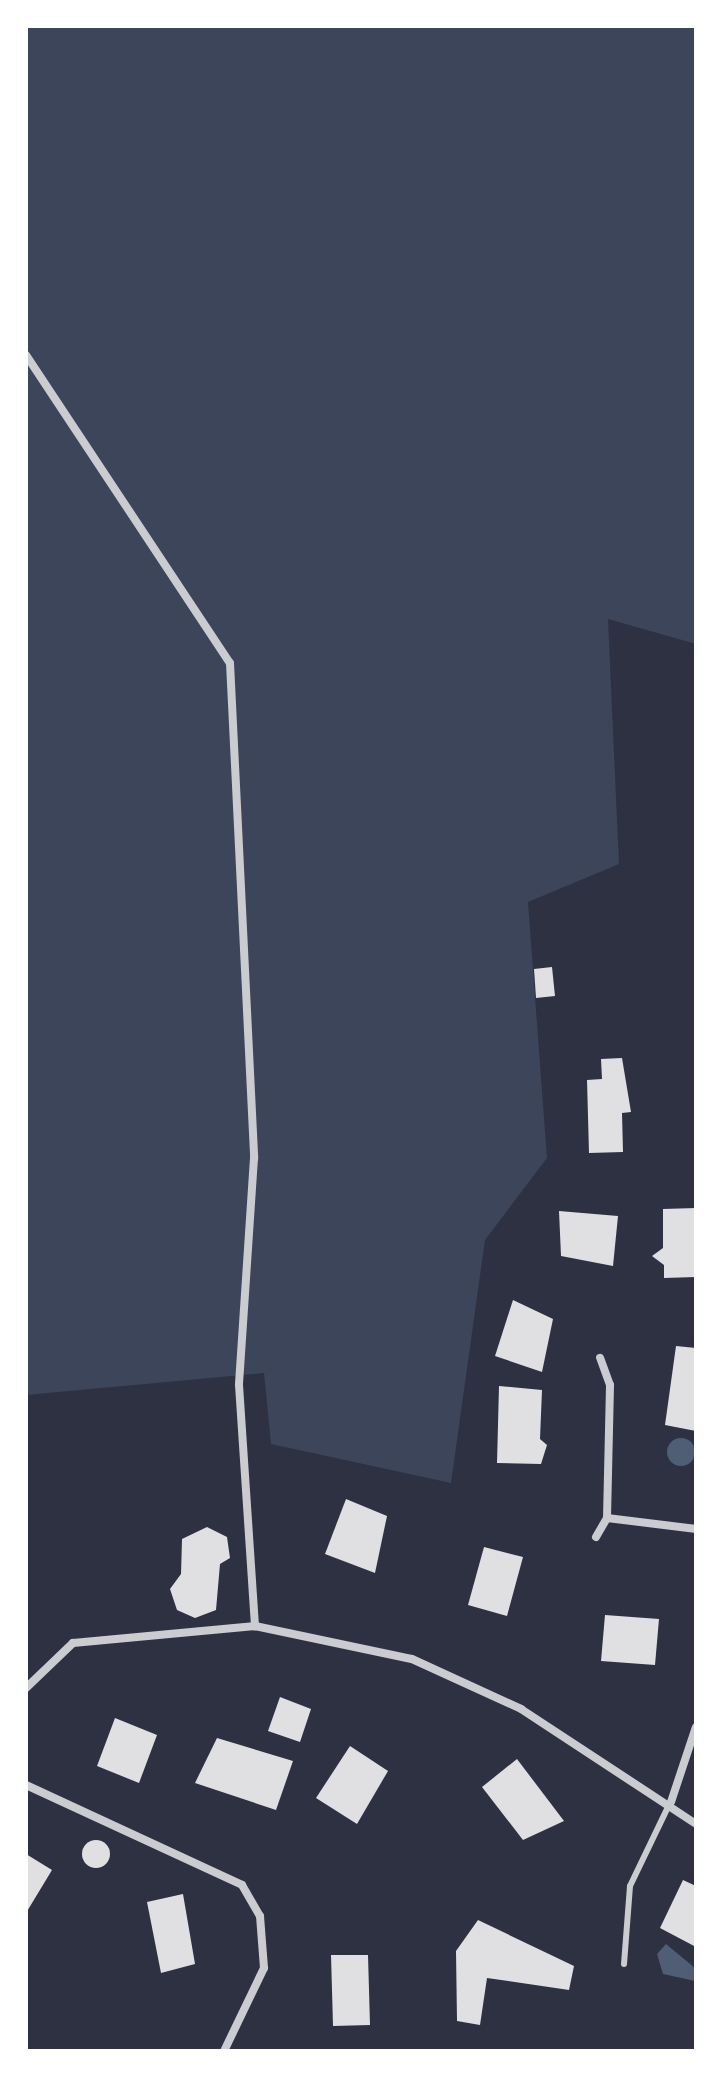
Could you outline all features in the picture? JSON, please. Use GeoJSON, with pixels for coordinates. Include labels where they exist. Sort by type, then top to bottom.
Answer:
{"type":"FeatureCollection","features":[{"type":"Feature","properties":{"kind":"street"},"geometry":{"type":"LineString","coordinates":[[26,355],[230,663],[254,1158],[239,1385],[255,1626]]}},
{"type":"Feature","properties":{"kind":"street"},"geometry":{"type":"LineString","coordinates":[[596,1537],[607,1518],[610,1385],[600,1358]]}},
{"type":"Feature","properties":{"kind":"street"},"geometry":{"type":"LineString","coordinates":[[607,1518],[696,1529]]}},
{"type":"Feature","properties":{"kind":"street"},"geometry":{"type":"LineString","coordinates":[[26,1688],[73,1643],[255,1626],[412,1659],[521,1709],[671,1802],[696,1824]]}},
{"type":"Feature","properties":{"kind":"street"},"geometry":{"type":"LineString","coordinates":[[671,1802],[696,1727]]}},
{"type":"Feature","properties":{"kind":"street"},"geometry":{"type":"LineString","coordinates":[[26,1785],[242,1885],[260,1916],[264,1968],[224,2051]]}},
{"type":"Feature","properties":{"kind":"lane"},"geometry":{"type":"LineString","coordinates":[[624,1964],[630,1886],[671,1802]]}},
{"type":"Feature","properties":{"kind":"shaded area"},"geometry":{"type":"Polygon","coordinates":[[[26,26],[696,26],[696,644],[608,619],[619,864],[528,902],[547,1158],[485,1240],[451,1483],[271,1444],[264,1373],[26,1395],[26,26]]]}},
{"type":"Feature","properties":{"kind":"shaded area"},"geometry":{"type":"Polygon","coordinates":[[[681,1438],[691,1442],[695,1452],[691,1462],[681,1466],[671,1462],[667,1452],[671,1442],[681,1438]]]}},
{"type":"Feature","properties":{"kind":"shaded area"},"geometry":{"type":"Polygon","coordinates":[[[666,1944],[695,1968],[695,1981],[663,1974],[657,1954],[666,1944]]]}},
{"type":"Feature","properties":{"kind":"building"},"geometry":{"type":"Polygon","coordinates":[[[552,967],[555,996],[536,998],[534,969],[552,967]]]}},
{"type":"Feature","properties":{"kind":"building"},"geometry":{"type":"Polygon","coordinates":[[[622,1058],[631,1112],[622,1113],[623,1152],[589,1153],[587,1080],[602,1079],[601,1059],[622,1058]]]}},
{"type":"Feature","properties":{"kind":"building"},"geometry":{"type":"Polygon","coordinates":[[[696,1208],[696,1277],[664,1278],[664,1265],[652,1256],[663,1248],[663,1209],[696,1208]]]}},
{"type":"Feature","properties":{"kind":"building"},"geometry":{"type":"Polygon","coordinates":[[[559,1211],[618,1216],[613,1266],[561,1256],[559,1211]]]}},
{"type":"Feature","properties":{"kind":"building"},"geometry":{"type":"Polygon","coordinates":[[[513,1300],[553,1319],[542,1372],[495,1356],[513,1300]]]}},
{"type":"Feature","properties":{"kind":"building"},"geometry":{"type":"Polygon","coordinates":[[[676,1346],[696,1348],[696,1431],[665,1425],[676,1346]]]}},
{"type":"Feature","properties":{"kind":"building"},"geometry":{"type":"Polygon","coordinates":[[[499,1386],[542,1390],[540,1439],[547,1445],[541,1464],[497,1463],[499,1386]]]}},
{"type":"Feature","properties":{"kind":"building"},"geometry":{"type":"Polygon","coordinates":[[[346,1499],[387,1516],[375,1573],[325,1554],[346,1499]]]}},
{"type":"Feature","properties":{"kind":"building"},"geometry":{"type":"Polygon","coordinates":[[[207,1527],[227,1537],[230,1558],[220,1564],[216,1610],[195,1618],[177,1610],[170,1589],[181,1574],[182,1539],[207,1527]]]}},
{"type":"Feature","properties":{"kind":"building"},"geometry":{"type":"Polygon","coordinates":[[[484,1547],[523,1557],[507,1616],[468,1605],[484,1547]]]}},
{"type":"Feature","properties":{"kind":"building"},"geometry":{"type":"Polygon","coordinates":[[[605,1615],[659,1619],[655,1665],[601,1661],[605,1615]]]}},
{"type":"Feature","properties":{"kind":"building"},"geometry":{"type":"Polygon","coordinates":[[[280,1697],[311,1709],[300,1742],[268,1731],[280,1697]]]}},
{"type":"Feature","properties":{"kind":"building"},"geometry":{"type":"Polygon","coordinates":[[[115,1718],[157,1735],[139,1783],[97,1766],[115,1718]]]}},
{"type":"Feature","properties":{"kind":"building"},"geometry":{"type":"Polygon","coordinates":[[[217,1738],[293,1761],[276,1810],[195,1783],[217,1738]]]}},
{"type":"Feature","properties":{"kind":"building"},"geometry":{"type":"Polygon","coordinates":[[[350,1746],[388,1771],[357,1824],[316,1798],[350,1746]]]}},
{"type":"Feature","properties":{"kind":"building"},"geometry":{"type":"Polygon","coordinates":[[[517,1759],[564,1821],[523,1840],[482,1787],[517,1759]]]}},
{"type":"Feature","properties":{"kind":"building"},"geometry":{"type":"Polygon","coordinates":[[[96,1840],[106,1844],[110,1854],[106,1864],[96,1868],[86,1864],[82,1854],[86,1844],[96,1840]]]}},
{"type":"Feature","properties":{"kind":"building"},"geometry":{"type":"Polygon","coordinates":[[[26,1854],[52,1870],[26,1913],[26,1854]]]}},
{"type":"Feature","properties":{"kind":"building"},"geometry":{"type":"Polygon","coordinates":[[[683,1880],[696,1886],[696,1947],[660,1928],[683,1880]]]}},
{"type":"Feature","properties":{"kind":"building"},"geometry":{"type":"Polygon","coordinates":[[[183,1894],[195,1964],[161,1973],[147,1902],[183,1894]]]}},
{"type":"Feature","properties":{"kind":"building"},"geometry":{"type":"Polygon","coordinates":[[[478,1920],[574,1966],[569,1990],[487,1978],[480,2025],[457,2021],[456,1951],[478,1920]]]}},
{"type":"Feature","properties":{"kind":"building"},"geometry":{"type":"Polygon","coordinates":[[[331,1955],[368,1955],[370,2025],[333,2026],[331,1955]]]}}]}
